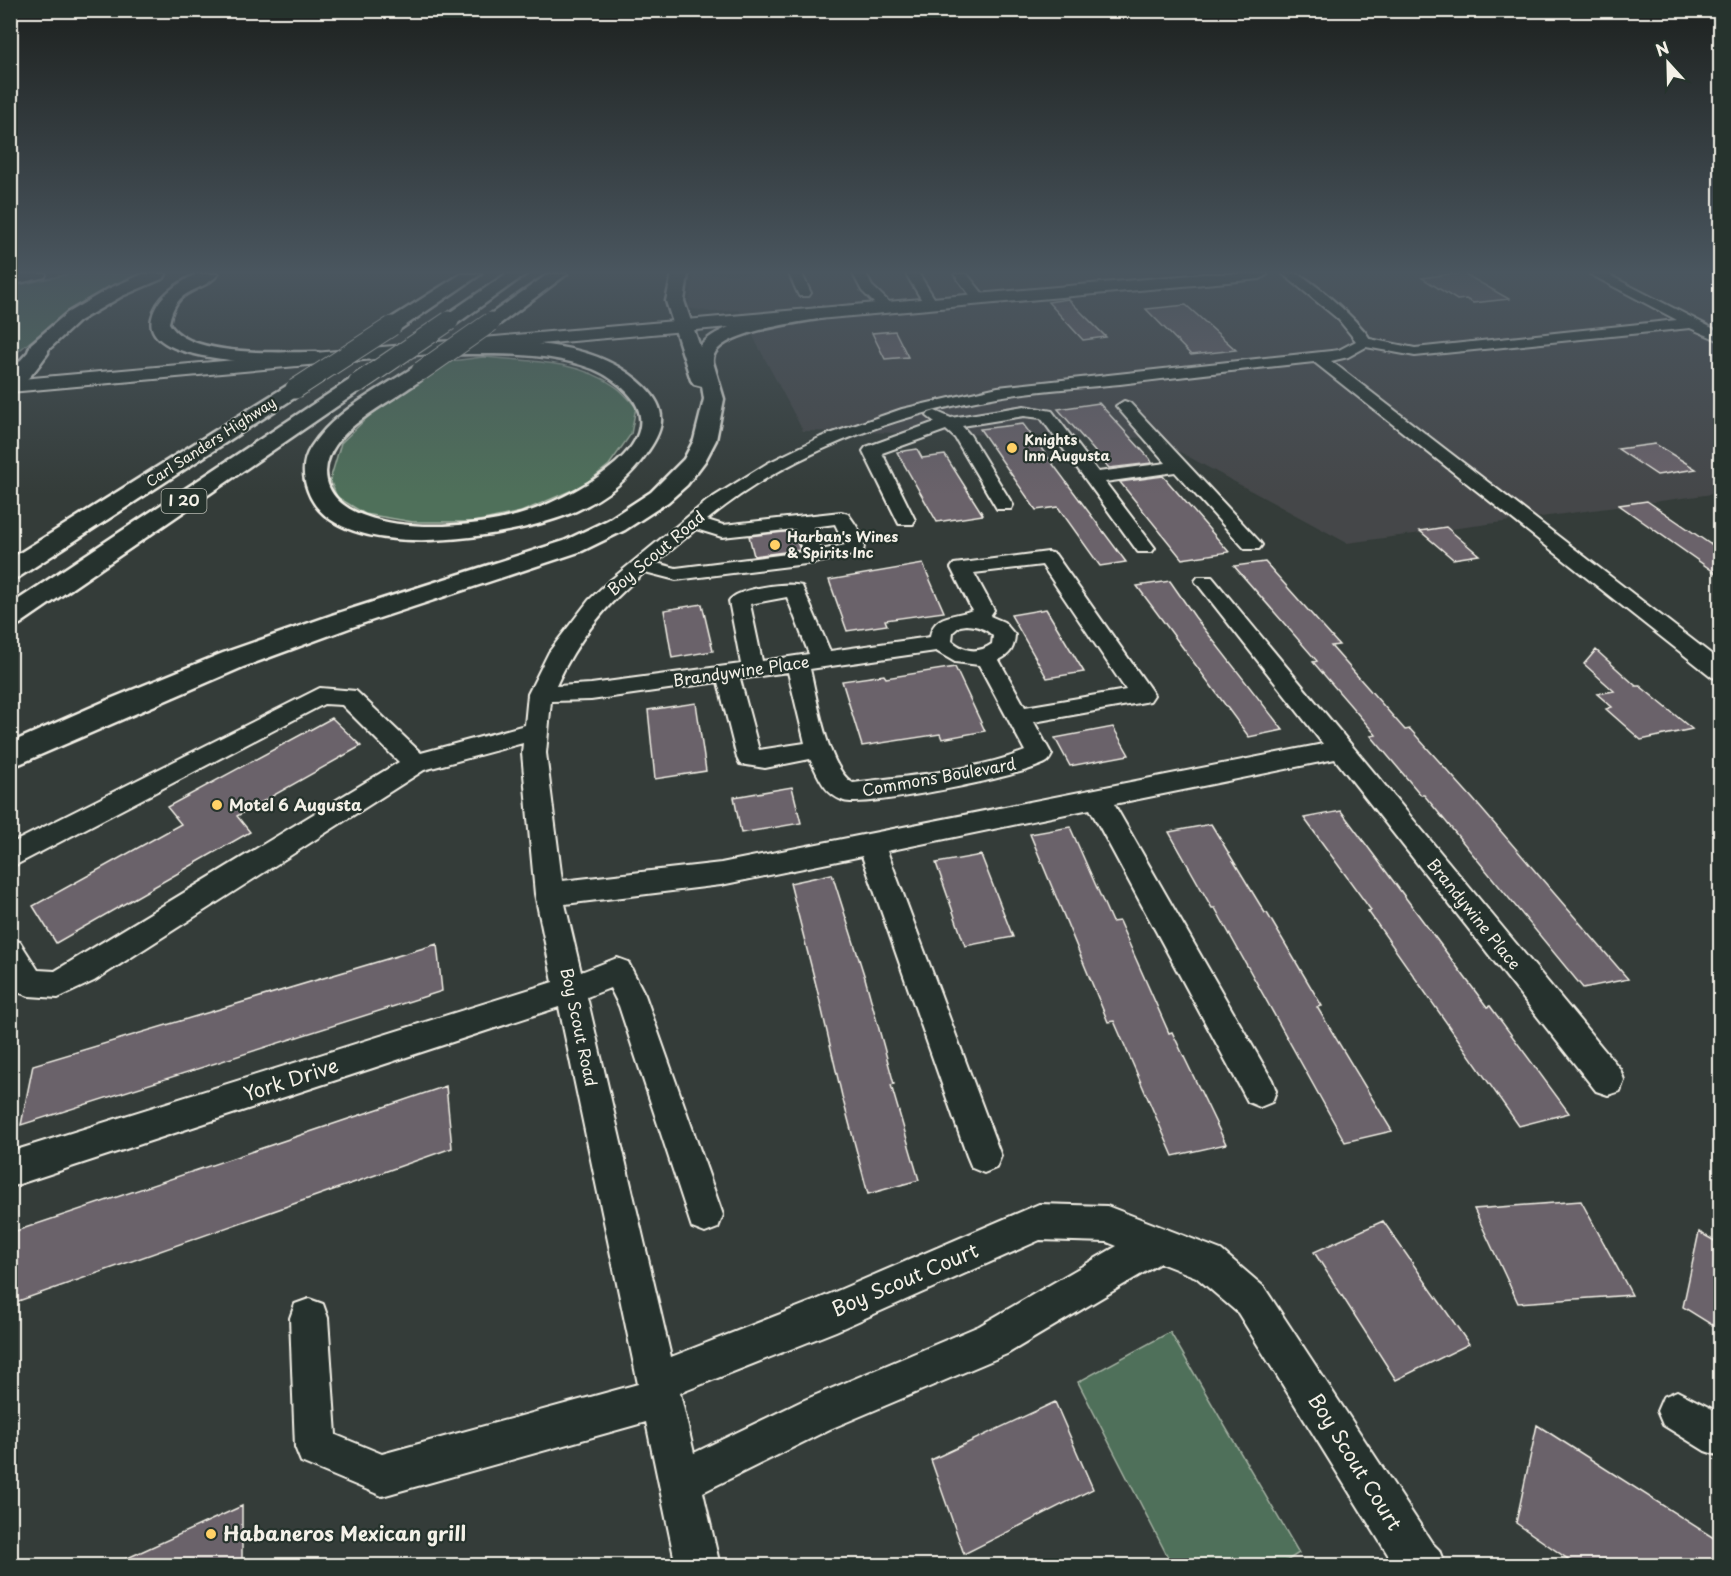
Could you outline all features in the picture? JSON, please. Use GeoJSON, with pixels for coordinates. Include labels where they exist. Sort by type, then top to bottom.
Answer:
{"type":"FeatureCollection","features":[{"type":"Feature","properties":{"kind":"highway"},"geometry":{"type":"LineString","coordinates":[[10,363],[38,348]]}},
{"type":"Feature","properties":{"kind":"highway"},"geometry":{"type":"LineString","coordinates":[[10,384],[38,353],[38,348]]}},
{"type":"Feature","properties":{"kind":"highway"},"geometry":{"type":"LineString","coordinates":[[193,348],[211,352],[316,358]]}},
{"type":"Feature","properties":{"kind":"highway","name":"Carl Sanders Highway"},"geometry":{"type":"LineString","coordinates":[[10,571],[355,348]]}},
{"type":"Feature","properties":{"kind":"highway","name":"Carl Sanders Highway"},"geometry":{"type":"LineString","coordinates":[[10,618],[410,348]]}},
{"type":"Feature","properties":{"kind":"highway"},"geometry":{"type":"LineString","coordinates":[[429,348],[453,349],[547,352],[590,360],[618,372],[640,392],[652,413],[650,427],[637,453],[606,483],[564,506],[513,524],[462,532],[409,532],[367,525],[336,512],[325,502],[315,483],[316,460],[322,447],[341,427],[453,349]]}},
{"type":"Feature","properties":{"kind":"highway"},"geometry":{"type":"LineString","coordinates":[[690,348],[706,396],[710,428]]}},
{"type":"Feature","properties":{"kind":"highway"},"geometry":{"type":"LineString","coordinates":[[10,757],[126,704],[308,632],[530,561],[592,538],[638,512],[677,481],[704,444],[710,428],[714,394],[703,358],[708,348]]}},
{"type":"Feature","properties":{"kind":"main road"},"geometry":{"type":"LineString","coordinates":[[10,384],[434,348]]}},
{"type":"Feature","properties":{"kind":"street","name":"Boy Scout Road"},"geometry":{"type":"LineString","coordinates":[[698,1566],[549,894],[534,753],[540,694],[560,652],[596,605],[614,586],[693,522],[748,483],[805,452],[858,429],[922,408],[968,397],[1035,387],[1343,354],[1354,348]]}},
{"type":"Feature","properties":{"kind":"street"},"geometry":{"type":"LineString","coordinates":[[1389,348],[1404,351],[1425,348]]}},
{"type":"Feature","properties":{"kind":"street"},"geometry":{"type":"LineString","coordinates":[[1317,357],[1720,672]]}},
{"type":"Feature","properties":{"kind":"street"},"geometry":{"type":"LineString","coordinates":[[1124,406],[1252,546]]}},
{"type":"Feature","properties":{"kind":"street"},"geometry":{"type":"LineString","coordinates":[[922,408],[949,423],[962,435],[1004,505]]}},
{"type":"Feature","properties":{"kind":"street"},"geometry":{"type":"LineString","coordinates":[[906,520],[872,451],[949,423],[1024,411],[1046,414],[1145,548]]}},
{"type":"Feature","properties":{"kind":"street"},"geometry":{"type":"LineString","coordinates":[[1093,478],[1180,466]]}},
{"type":"Feature","properties":{"kind":"street"},"geometry":{"type":"LineString","coordinates":[[641,565],[676,574],[855,549],[855,543],[842,518],[722,531],[693,522]]}},
{"type":"Feature","properties":{"kind":"street"},"geometry":{"type":"LineString","coordinates":[[802,522],[814,556]]}},
{"type":"Feature","properties":{"kind":"street"},"geometry":{"type":"LineString","coordinates":[[722,531],[723,568]]}},
{"type":"Feature","properties":{"kind":"street"},"geometry":{"type":"LineString","coordinates":[[976,619],[983,610],[961,568],[1048,558],[1142,695],[1018,717]]}},
{"type":"Feature","properties":{"kind":"street","name":"Brandywine Place"},"geometry":{"type":"LineString","coordinates":[[1205,581],[1608,1080]]}},
{"type":"Feature","properties":{"kind":"street"},"geometry":{"type":"LineString","coordinates":[[753,669],[739,601],[755,595],[795,590],[822,660]]}},
{"type":"Feature","properties":{"kind":"street"},"geometry":{"type":"LineString","coordinates":[[954,620],[986,620],[998,626],[1004,634],[1003,647],[996,654],[986,657],[958,656],[941,643],[942,629],[954,620]]}},
{"type":"Feature","properties":{"kind":"street","name":"Brandywine Place"},"geometry":{"type":"LineString","coordinates":[[540,694],[591,692],[941,643]]}},
{"type":"Feature","properties":{"kind":"street","name":"Commons Boulevard"},"geometry":{"type":"LineString","coordinates":[[797,663],[819,749],[836,784],[850,793],[988,772],[1040,755],[986,657]]}},
{"type":"Feature","properties":{"kind":"street"},"geometry":{"type":"LineString","coordinates":[[727,673],[749,758],[765,759],[819,749]]}},
{"type":"Feature","properties":{"kind":"street"},"geometry":{"type":"LineString","coordinates":[[10,857],[320,696],[348,697],[416,763]]}},
{"type":"Feature","properties":{"kind":"street"},"geometry":{"type":"LineString","coordinates":[[10,951],[29,983],[58,985],[93,966],[416,763],[536,731]]}},
{"type":"Feature","properties":{"kind":"street"},"geometry":{"type":"LineString","coordinates":[[549,894],[721,874],[1340,749]]}},
{"type":"Feature","properties":{"kind":"street"},"geometry":{"type":"LineString","coordinates":[[1097,798],[1260,1091]]}},
{"type":"Feature","properties":{"kind":"street"},"geometry":{"type":"LineString","coordinates":[[871,844],[984,1156]]}},
{"type":"Feature","properties":{"kind":"street"},"geometry":{"type":"LineString","coordinates":[[571,990],[617,971],[634,1005],[705,1215]]}},
{"type":"Feature","properties":{"kind":"street","name":"York Drive"},"geometry":{"type":"LineString","coordinates":[[10,1170],[571,990]]}},
{"type":"Feature","properties":{"kind":"street","name":"Boy Scout Court"},"geometry":{"type":"LineString","coordinates":[[309,1318],[316,1447],[382,1475],[659,1390],[1039,1222],[1107,1224],[1208,1263],[1251,1300],[1416,1559],[1423,1566]]}},
{"type":"Feature","properties":{"kind":"street"},"geometry":{"type":"LineString","coordinates":[[679,1482],[816,1415],[993,1340],[1158,1244]]}},
{"type":"Feature","properties":{"kind":"street"},"geometry":{"type":"LineString","coordinates":[[1677,1410],[1720,1436]]}},
{"type":"Feature","properties":{"kind":"shaded area"},"geometry":{"type":"Polygon","coordinates":[[[759,348],[1720,348],[1720,493],[1347,543],[1154,438],[803,431],[759,348]]]}},
{"type":"Feature","properties":{"kind":"green space"},"geometry":{"type":"Polygon","coordinates":[[[11,348],[23,348],[11,357],[11,348]]]}},
{"type":"Feature","properties":{"kind":"green space"},"geometry":{"type":"Polygon","coordinates":[[[483,357],[552,363],[586,371],[601,378],[619,389],[636,407],[631,434],[609,465],[584,485],[521,512],[474,522],[413,522],[365,514],[337,497],[330,480],[341,443],[371,414],[452,361],[483,357]]]}},
{"type":"Feature","properties":{"kind":"green space"},"geometry":{"type":"Polygon","coordinates":[[[1170,1332],[1299,1553],[1280,1565],[1172,1565],[1078,1382],[1170,1332]]]}},
{"type":"Feature","properties":{"kind":"building"},"geometry":{"type":"Polygon","coordinates":[[[879,348],[903,348],[908,357],[885,359],[879,348]]]}},
{"type":"Feature","properties":{"kind":"building"},"geometry":{"type":"Polygon","coordinates":[[[1184,348],[1233,348],[1236,350],[1191,355],[1184,348]]]}},
{"type":"Feature","properties":{"kind":"building"},"geometry":{"type":"Polygon","coordinates":[[[1099,403],[1152,463],[1109,468],[1058,409],[1099,403]]]}},
{"type":"Feature","properties":{"kind":"building"},"geometry":{"type":"Polygon","coordinates":[[[1023,424],[1126,562],[1100,566],[1058,507],[1036,510],[980,429],[1023,424]]]}},
{"type":"Feature","properties":{"kind":"building"},"geometry":{"type":"Polygon","coordinates":[[[1655,444],[1696,469],[1657,475],[1618,449],[1655,444]]]}},
{"type":"Feature","properties":{"kind":"building"},"geometry":{"type":"Polygon","coordinates":[[[917,449],[922,458],[945,455],[983,515],[937,522],[897,452],[917,449]]]}},
{"type":"Feature","properties":{"kind":"building"},"geometry":{"type":"Polygon","coordinates":[[[1163,476],[1229,552],[1182,559],[1120,482],[1163,476]]]}},
{"type":"Feature","properties":{"kind":"building"},"geometry":{"type":"Polygon","coordinates":[[[1647,501],[1710,544],[1720,542],[1720,576],[1619,505],[1647,501]]]}},
{"type":"Feature","properties":{"kind":"building"},"geometry":{"type":"Polygon","coordinates":[[[1446,527],[1479,555],[1453,559],[1420,531],[1446,527]]]}},
{"type":"Feature","properties":{"kind":"building","name":"Harban's Wines & Spirits Inc"},"geometry":{"type":"Polygon","coordinates":[[[793,531],[800,550],[754,556],[749,536],[793,531]]]}},
{"type":"Feature","properties":{"kind":"building"},"geometry":{"type":"Polygon","coordinates":[[[1265,562],[1339,645],[1331,646],[1405,730],[1410,729],[1473,799],[1628,979],[1583,988],[1424,795],[1421,795],[1371,736],[1376,735],[1313,662],[1317,661],[1234,566],[1265,562]]]}},
{"type":"Feature","properties":{"kind":"building"},"geometry":{"type":"Polygon","coordinates":[[[923,564],[944,612],[885,620],[887,625],[847,631],[829,580],[923,564]]]}},
{"type":"Feature","properties":{"kind":"building"},"geometry":{"type":"Polygon","coordinates":[[[1170,581],[1195,617],[1283,730],[1249,737],[1137,586],[1170,581]]]}},
{"type":"Feature","properties":{"kind":"building"},"geometry":{"type":"Polygon","coordinates":[[[702,604],[713,651],[672,658],[664,610],[702,604]]]}},
{"type":"Feature","properties":{"kind":"building"},"geometry":{"type":"Polygon","coordinates":[[[1046,609],[1084,672],[1047,678],[1011,615],[1046,609]]]}},
{"type":"Feature","properties":{"kind":"building"},"geometry":{"type":"Polygon","coordinates":[[[1596,650],[1636,686],[1640,686],[1692,729],[1641,740],[1606,709],[1612,707],[1597,694],[1614,691],[1584,664],[1596,650]]]}},
{"type":"Feature","properties":{"kind":"building"},"geometry":{"type":"Polygon","coordinates":[[[955,667],[985,731],[942,739],[940,734],[862,746],[842,681],[884,675],[886,678],[955,667]]]}},
{"type":"Feature","properties":{"kind":"building"},"geometry":{"type":"Polygon","coordinates":[[[696,703],[706,771],[655,779],[648,710],[696,703]]]}},
{"type":"Feature","properties":{"kind":"building"},"geometry":{"type":"Polygon","coordinates":[[[332,718],[361,746],[237,816],[250,832],[56,943],[33,906],[181,824],[167,807],[332,718]]]}},
{"type":"Feature","properties":{"kind":"building"},"geometry":{"type":"Polygon","coordinates":[[[1113,727],[1129,755],[1070,766],[1055,738],[1113,727]]]}},
{"type":"Feature","properties":{"kind":"building"},"geometry":{"type":"Polygon","coordinates":[[[792,787],[801,823],[741,833],[734,797],[792,787]]]}},
{"type":"Feature","properties":{"kind":"building"},"geometry":{"type":"Polygon","coordinates":[[[1341,811],[1569,1113],[1519,1126],[1368,911],[1371,910],[1304,818],[1341,811]]]}},
{"type":"Feature","properties":{"kind":"building"},"geometry":{"type":"Polygon","coordinates":[[[1211,824],[1322,1006],[1317,1007],[1392,1131],[1345,1142],[1215,908],[1212,908],[1169,832],[1211,824]]]}},
{"type":"Feature","properties":{"kind":"building"},"geometry":{"type":"Polygon","coordinates":[[[1070,827],[1112,922],[1119,921],[1169,1033],[1172,1032],[1226,1144],[1173,1156],[1114,1021],[1108,1022],[1030,834],[1070,827]]]}},
{"type":"Feature","properties":{"kind":"building"},"geometry":{"type":"Polygon","coordinates":[[[981,855],[1013,937],[965,946],[936,863],[981,855]]]}},
{"type":"Feature","properties":{"kind":"building"},"geometry":{"type":"Polygon","coordinates":[[[832,874],[865,978],[894,1084],[891,1085],[919,1180],[868,1194],[790,883],[832,874]]]}},
{"type":"Feature","properties":{"kind":"building"},"geometry":{"type":"Polygon","coordinates":[[[437,944],[442,991],[21,1125],[33,1065],[437,944]]]}},
{"type":"Feature","properties":{"kind":"building"},"geometry":{"type":"Polygon","coordinates":[[[446,1086],[452,1148],[10,1304],[10,1233],[446,1086]]]}},
{"type":"Feature","properties":{"kind":"building"},"geometry":{"type":"Polygon","coordinates":[[[1581,1201],[1632,1295],[1518,1303],[1474,1209],[1581,1201]]]}},
{"type":"Feature","properties":{"kind":"building"},"geometry":{"type":"Polygon","coordinates":[[[1383,1221],[1469,1344],[1396,1380],[1314,1252],[1383,1221]]]}},
{"type":"Feature","properties":{"kind":"building"},"geometry":{"type":"Polygon","coordinates":[[[1699,1232],[1720,1244],[1720,1330],[1683,1307],[1699,1232]]]}},
{"type":"Feature","properties":{"kind":"building"},"geometry":{"type":"Polygon","coordinates":[[[1055,1402],[1093,1489],[964,1554],[931,1460],[1055,1402]]]}},
{"type":"Feature","properties":{"kind":"building"},"geometry":{"type":"Polygon","coordinates":[[[1537,1425],[1720,1542],[1720,1566],[1578,1566],[1516,1523],[1537,1425]]]}},
{"type":"Feature","properties":{"kind":"building","name":"Habaneros Mexican grill"},"geometry":{"type":"Polygon","coordinates":[[[242,1506],[242,1562],[234,1566],[110,1566],[242,1506]]]}},
{"type":"Feature","properties":{"kind":"place","name":"Knights Inn Augusta"},"geometry":{"type":"Point","coordinates":[1012,448]}},
{"type":"Feature","properties":{"kind":"place","name":"Harban's Wines & Spirits Inc"},"geometry":{"type":"Point","coordinates":[775,545]}},
{"type":"Feature","properties":{"kind":"place","name":"Motel 6 Augusta"},"geometry":{"type":"Point","coordinates":[217,805]}},
{"type":"Feature","properties":{"kind":"place","name":"Habaneros Mexican grill"},"geometry":{"type":"Point","coordinates":[211,1534]}}]}
